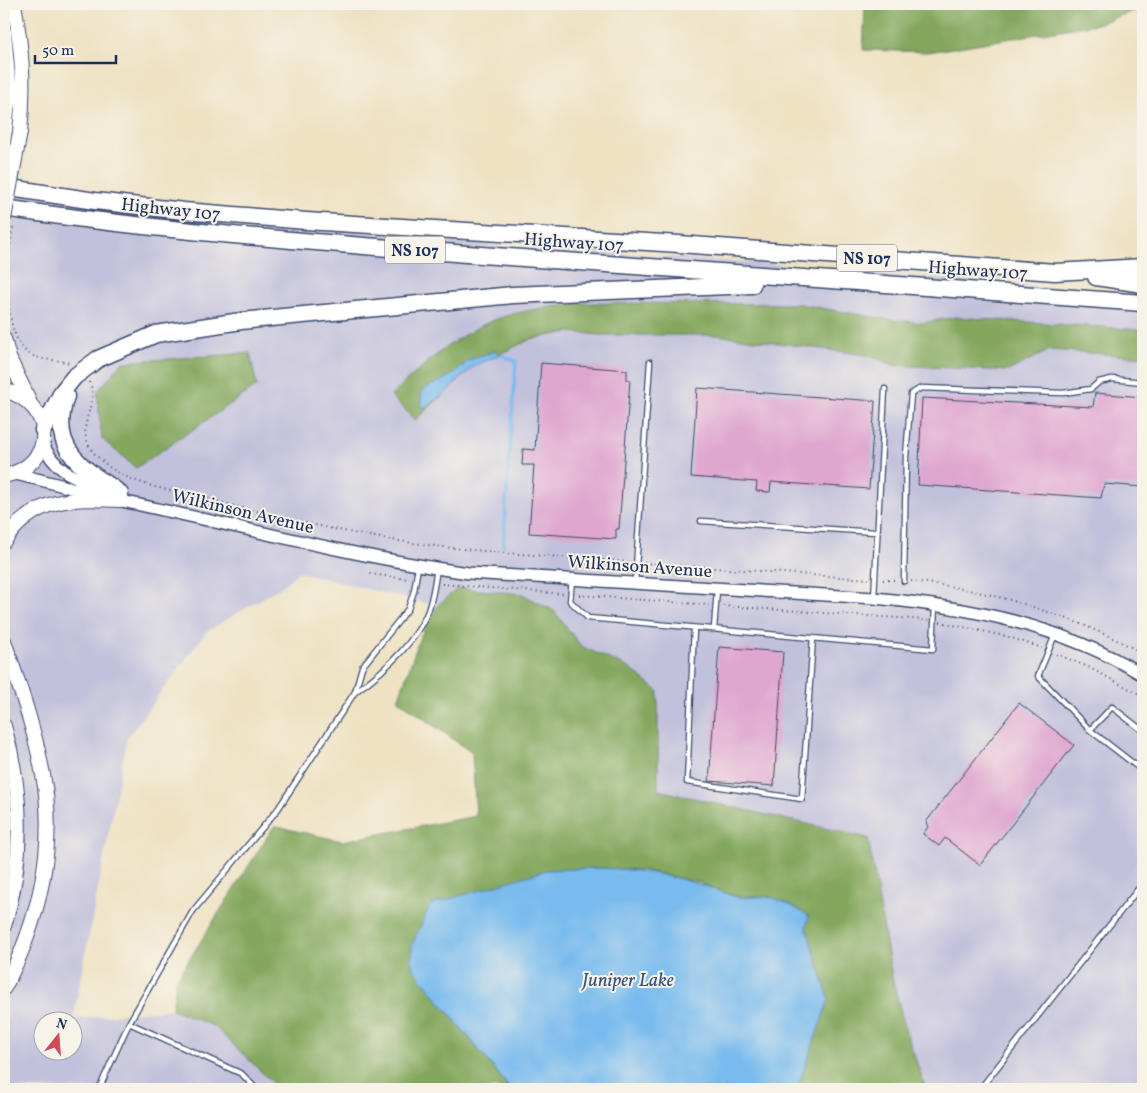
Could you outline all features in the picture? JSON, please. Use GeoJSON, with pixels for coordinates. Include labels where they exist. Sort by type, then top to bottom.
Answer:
{"type":"FeatureCollection","features":[{"type":"Feature","properties":{"kind":"highway"},"geometry":{"type":"LineString","coordinates":[[4,182],[95,201]]}},
{"type":"Feature","properties":{"kind":"highway","name":"Highway 107"},"geometry":{"type":"LineString","coordinates":[[4,187],[95,201],[184,211],[297,220],[669,244],[1055,272],[1143,268]]}},
{"type":"Feature","properties":{"kind":"highway","name":"Highway 107"},"geometry":{"type":"LineString","coordinates":[[4,208],[204,233],[827,281],[982,290],[1143,303]]}},
{"type":"Feature","properties":{"kind":"highway"},"geometry":{"type":"LineString","coordinates":[[1055,272],[1143,284]]}},
{"type":"Feature","properties":{"kind":"highway"},"geometry":{"type":"LineString","coordinates":[[43,436],[58,398],[78,374],[98,358],[156,334],[241,321],[513,295],[827,281]]}},
{"type":"Feature","properties":{"kind":"highway"},"geometry":{"type":"LineString","coordinates":[[78,374],[62,412],[60,427],[62,441],[72,456],[123,498]]}},
{"type":"Feature","properties":{"kind":"main road"},"geometry":{"type":"LineString","coordinates":[[4,219],[20,132],[24,93],[21,44],[14,4]]}},
{"type":"Feature","properties":{"kind":"main road"},"geometry":{"type":"LineString","coordinates":[[4,32],[9,90],[5,134]]}},
{"type":"Feature","properties":{"kind":"main road"},"geometry":{"type":"LineString","coordinates":[[4,339],[9,358],[29,401],[41,419],[43,436],[32,462],[9,475]]}},
{"type":"Feature","properties":{"kind":"main road"},"geometry":{"type":"LineString","coordinates":[[4,390],[17,394],[29,401]]}},
{"type":"Feature","properties":{"kind":"main road"},"geometry":{"type":"LineString","coordinates":[[4,541],[14,526],[30,512],[48,504],[81,499],[123,498]]}},
{"type":"Feature","properties":{"kind":"main road"},"geometry":{"type":"LineString","coordinates":[[4,641],[19,685],[44,776],[47,831],[46,857],[35,910],[17,962],[4,988]]}},
{"type":"Feature","properties":{"kind":"main road"},"geometry":{"type":"LineString","coordinates":[[4,726],[18,788],[19,825],[14,881],[4,926]]}},
{"type":"Feature","properties":{"kind":"street","name":"Wilkinson Avenue"},"geometry":{"type":"LineString","coordinates":[[43,436],[48,456],[58,467],[76,478],[123,498]]}},
{"type":"Feature","properties":{"kind":"street","name":"Wilkinson Avenue"},"geometry":{"type":"LineString","coordinates":[[9,475],[123,498],[377,559],[437,568],[469,572],[874,598],[936,604],[1002,616],[1056,633],[1139,673]]}},
{"type":"Feature","properties":{"kind":"lane"},"geometry":{"type":"LineString","coordinates":[[634,583],[650,362]]}},
{"type":"Feature","properties":{"kind":"lane"},"geometry":{"type":"LineString","coordinates":[[904,581],[906,456],[912,394],[921,388],[1063,393],[1091,389],[1099,382],[1112,379],[1143,382]]}},
{"type":"Feature","properties":{"kind":"lane"},"geometry":{"type":"LineString","coordinates":[[874,598],[876,532],[886,389]]}},
{"type":"Feature","properties":{"kind":"lane"},"geometry":{"type":"LineString","coordinates":[[701,521],[876,532]]}},
{"type":"Feature","properties":{"kind":"lane"},"geometry":{"type":"LineString","coordinates":[[99,1089],[130,1023],[193,911],[278,810],[356,692],[362,667],[408,609],[418,565]]}},
{"type":"Feature","properties":{"kind":"lane"},"geometry":{"type":"LineString","coordinates":[[356,692],[375,678],[416,631],[427,612],[437,568]]}},
{"type":"Feature","properties":{"kind":"lane"},"geometry":{"type":"LineString","coordinates":[[572,579],[570,601],[588,618],[933,649],[936,604]]}},
{"type":"Feature","properties":{"kind":"lane"},"geometry":{"type":"LineString","coordinates":[[714,629],[717,589]]}},
{"type":"Feature","properties":{"kind":"lane"},"geometry":{"type":"LineString","coordinates":[[694,628],[687,782],[802,799],[813,638]]}},
{"type":"Feature","properties":{"kind":"lane"},"geometry":{"type":"LineString","coordinates":[[1056,633],[1038,676],[1090,730],[1143,771]]}},
{"type":"Feature","properties":{"kind":"lane"},"geometry":{"type":"LineString","coordinates":[[1139,673],[1143,654]]}},
{"type":"Feature","properties":{"kind":"lane"},"geometry":{"type":"LineString","coordinates":[[1090,730],[1112,707],[1143,731]]}},
{"type":"Feature","properties":{"kind":"lane"},"geometry":{"type":"LineString","coordinates":[[980,1089],[1143,883]]}},
{"type":"Feature","properties":{"kind":"lane"},"geometry":{"type":"LineString","coordinates":[[130,1023],[242,1074],[256,1089]]}},
{"type":"Feature","properties":{"kind":"path"},"geometry":{"type":"LineString","coordinates":[[10,244],[8,299],[17,337],[22,347],[31,354],[63,361],[78,374],[92,391],[85,424],[87,442],[102,462],[129,478],[285,518],[371,536],[471,549],[904,581],[955,587],[1006,598],[1081,624],[1143,654]]}},
{"type":"Feature","properties":{"kind":"path"},"geometry":{"type":"LineString","coordinates":[[370,574],[416,580]]}},
{"type":"Feature","properties":{"kind":"path"},"geometry":{"type":"LineString","coordinates":[[438,584],[935,621],[1009,637],[1048,651],[1086,666],[1143,696]]}},
{"type":"Feature","properties":{"kind":"shaded area"},"geometry":{"type":"Polygon","coordinates":[[[4,181],[422,240],[818,267],[1143,297],[1143,330],[955,317],[923,323],[878,318],[471,330],[430,359],[415,420],[473,367],[531,339],[569,332],[600,335],[718,335],[867,355],[893,365],[1008,371],[1050,350],[1143,357],[1143,1089],[926,1089],[906,1032],[892,977],[868,838],[658,790],[658,691],[629,668],[581,646],[554,611],[458,588],[437,606],[298,572],[281,587],[206,632],[127,738],[75,1010],[32,1010],[32,1060],[82,1060],[82,1018],[172,1009],[215,1027],[279,1089],[4,1089],[4,181]],[[97,392],[102,439],[136,468],[97,392]]]}},
{"type":"Feature","properties":{"kind":"green space"},"geometry":{"type":"Polygon","coordinates":[[[868,4],[1143,4],[1143,8],[1097,24],[929,52],[863,50],[865,7],[868,4]]]}},
{"type":"Feature","properties":{"kind":"green space"},"geometry":{"type":"Polygon","coordinates":[[[578,303],[799,304],[878,318],[923,323],[955,317],[1143,330],[1143,357],[1050,350],[1008,371],[893,365],[867,355],[718,335],[600,335],[569,332],[531,339],[500,354],[496,351],[469,360],[454,374],[421,391],[422,409],[442,396],[415,420],[391,396],[444,349],[489,322],[533,310],[578,303]]]}},
{"type":"Feature","properties":{"kind":"green space"},"geometry":{"type":"Polygon","coordinates":[[[250,353],[257,386],[136,468],[102,439],[97,392],[123,362],[250,353]]]}},
{"type":"Feature","properties":{"kind":"green space"},"geometry":{"type":"Polygon","coordinates":[[[458,588],[522,594],[554,611],[581,646],[629,668],[658,691],[658,790],[868,838],[892,977],[906,1032],[926,1089],[797,1089],[829,999],[806,927],[769,897],[734,896],[697,882],[642,870],[598,868],[547,870],[412,967],[509,1088],[279,1089],[215,1027],[172,1009],[176,980],[274,826],[342,841],[476,816],[472,753],[398,700],[420,637],[437,606],[458,588]]]}},
{"type":"Feature","properties":{"kind":"water"},"geometry":{"type":"Polygon","coordinates":[[[496,351],[500,354],[473,367],[442,396],[422,409],[421,391],[454,374],[469,360],[496,351]]]}},
{"type":"Feature","properties":{"kind":"water","name":"Juniper Lake"},"geometry":{"type":"Polygon","coordinates":[[[598,868],[667,876],[699,884],[737,897],[773,898],[809,916],[806,927],[829,999],[797,1089],[500,1089],[509,1087],[412,967],[412,945],[430,905],[547,870],[598,868]]]}},
{"type":"Feature","properties":{"kind":"building"},"geometry":{"type":"Polygon","coordinates":[[[541,363],[627,370],[627,380],[630,380],[619,529],[616,529],[616,539],[529,533],[534,465],[522,465],[523,449],[535,450],[541,363]]]}},
{"type":"Feature","properties":{"kind":"building"},"geometry":{"type":"Polygon","coordinates":[[[697,388],[875,401],[869,489],[771,482],[770,492],[756,491],[757,482],[691,477],[697,388]]]}},
{"type":"Feature","properties":{"kind":"building"},"geometry":{"type":"Polygon","coordinates":[[[1095,393],[1143,397],[1143,487],[1104,484],[1101,498],[918,485],[922,398],[1093,407],[1095,393]]]}},
{"type":"Feature","properties":{"kind":"building"},"geometry":{"type":"Polygon","coordinates":[[[719,647],[783,652],[774,786],[709,781],[719,647]]]}},
{"type":"Feature","properties":{"kind":"building"},"geometry":{"type":"Polygon","coordinates":[[[1019,703],[1074,745],[980,865],[945,838],[939,846],[923,834],[928,827],[926,822],[1019,703]]]}},
{"type":"Feature","properties":{"kind":"waterway"},"geometry":{"type":"LineString","coordinates":[[501,355],[516,361],[503,545]]}}]}
